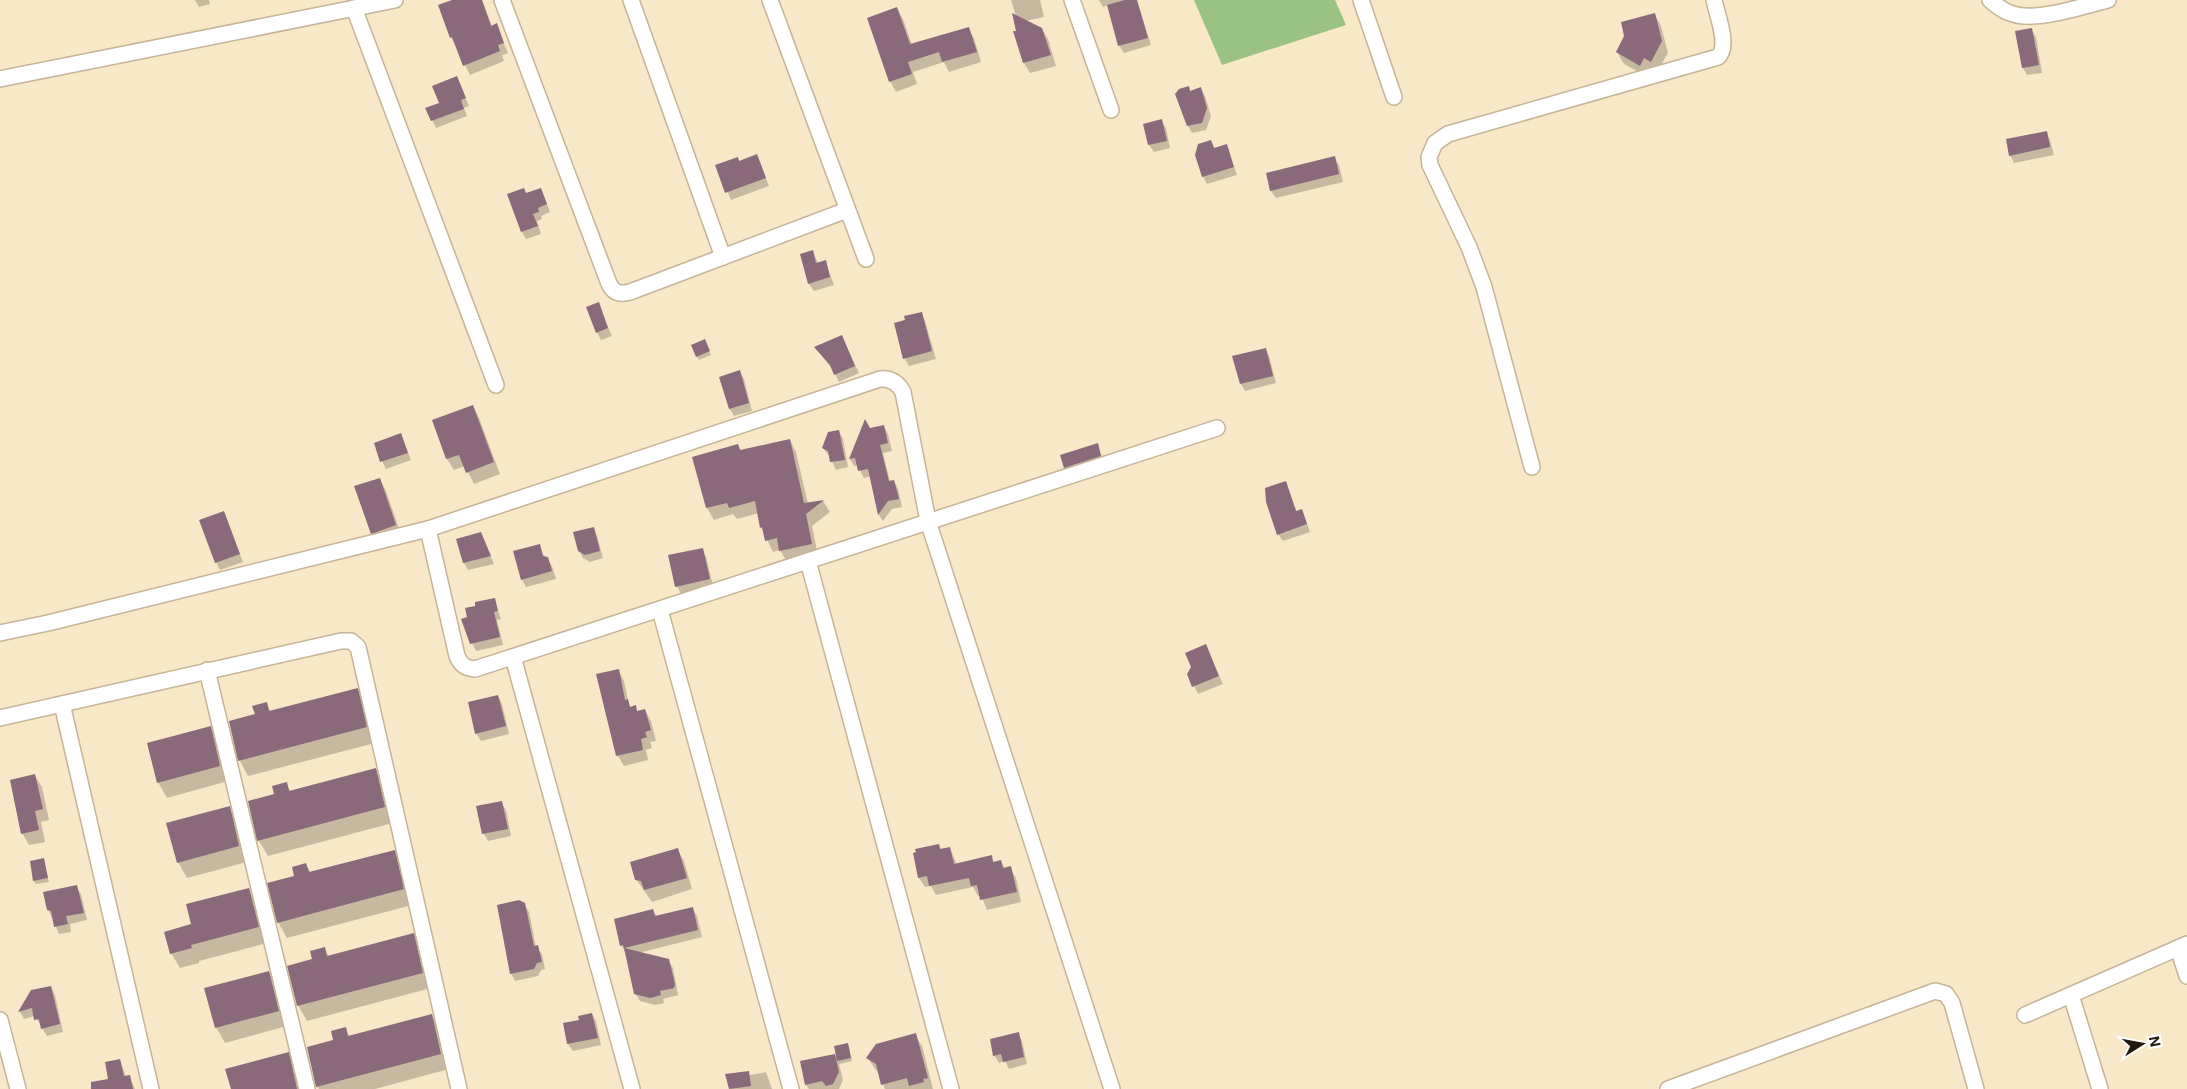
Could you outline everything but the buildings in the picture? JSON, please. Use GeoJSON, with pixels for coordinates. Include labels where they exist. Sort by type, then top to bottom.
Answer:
{"type":"FeatureCollection","features":[{"type":"Feature","properties":{"kind":"street"},"geometry":{"type":"LineString","coordinates":[[0,79],[395,0]]}},
{"type":"Feature","properties":{"kind":"street"},"geometry":{"type":"LineString","coordinates":[[502,0],[610,287],[614,291],[624,293],[847,210]]}},
{"type":"Feature","properties":{"kind":"street"},"geometry":{"type":"LineString","coordinates":[[631,0],[723,257]]}},
{"type":"Feature","properties":{"kind":"street"},"geometry":{"type":"LineString","coordinates":[[770,0],[866,259]]}},
{"type":"Feature","properties":{"kind":"street"},"geometry":{"type":"LineString","coordinates":[[1072,0],[1111,110]]}},
{"type":"Feature","properties":{"kind":"street"},"geometry":{"type":"LineString","coordinates":[[1361,0],[1394,97]]}},
{"type":"Feature","properties":{"kind":"street"},"geometry":{"type":"LineString","coordinates":[[1532,467],[1491,308],[1469,247],[1432,172],[1429,157],[1432,149],[1441,137],[1448,134],[1718,57],[1723,51],[1724,43],[1714,0]]}},
{"type":"Feature","properties":{"kind":"street"},"geometry":{"type":"LineString","coordinates":[[1990,0],[2000,9],[2013,15],[2027,17],[2108,0]]}},
{"type":"Feature","properties":{"kind":"street"},"geometry":{"type":"LineString","coordinates":[[354,8],[496,385]]}},
{"type":"Feature","properties":{"kind":"street"},"geometry":{"type":"LineString","coordinates":[[0,633],[57,621],[428,528],[886,379],[897,383],[903,392],[928,521],[1112,1089]]}},
{"type":"Feature","properties":{"kind":"street"},"geometry":{"type":"LineString","coordinates":[[428,528],[457,656],[461,664],[467,668],[475,669],[1217,428]]}},
{"type":"Feature","properties":{"kind":"street"},"geometry":{"type":"LineString","coordinates":[[808,561],[949,1089]]}},
{"type":"Feature","properties":{"kind":"street"},"geometry":{"type":"LineString","coordinates":[[660,610],[790,1089]]}},
{"type":"Feature","properties":{"kind":"street"},"geometry":{"type":"LineString","coordinates":[[0,718],[341,641],[351,642],[358,647],[458,1089]]}},
{"type":"Feature","properties":{"kind":"street"},"geometry":{"type":"LineString","coordinates":[[513,657],[632,1089]]}},
{"type":"Feature","properties":{"kind":"street"},"geometry":{"type":"LineString","coordinates":[[207,670],[307,1089]]}},
{"type":"Feature","properties":{"kind":"street"},"geometry":{"type":"LineString","coordinates":[[62,704],[150,1089]]}},
{"type":"Feature","properties":{"kind":"street"},"geometry":{"type":"LineString","coordinates":[[2025,1015],[2183,946],[2187,976]]}},
{"type":"Feature","properties":{"kind":"street"},"geometry":{"type":"LineString","coordinates":[[1668,1089],[1935,991],[1946,994],[1952,1003],[1976,1089]]}},
{"type":"Feature","properties":{"kind":"street"},"geometry":{"type":"LineString","coordinates":[[2072,995],[2100,1089]]}},
{"type":"Feature","properties":{"kind":"street"},"geometry":{"type":"LineString","coordinates":[[0,1020],[18,1089]]}},
{"type":"Feature","properties":{"kind":"green space"},"geometry":{"type":"Polygon","coordinates":[[[1194,0],[1335,0],[1346,25],[1222,65],[1194,0]]]}}]}
